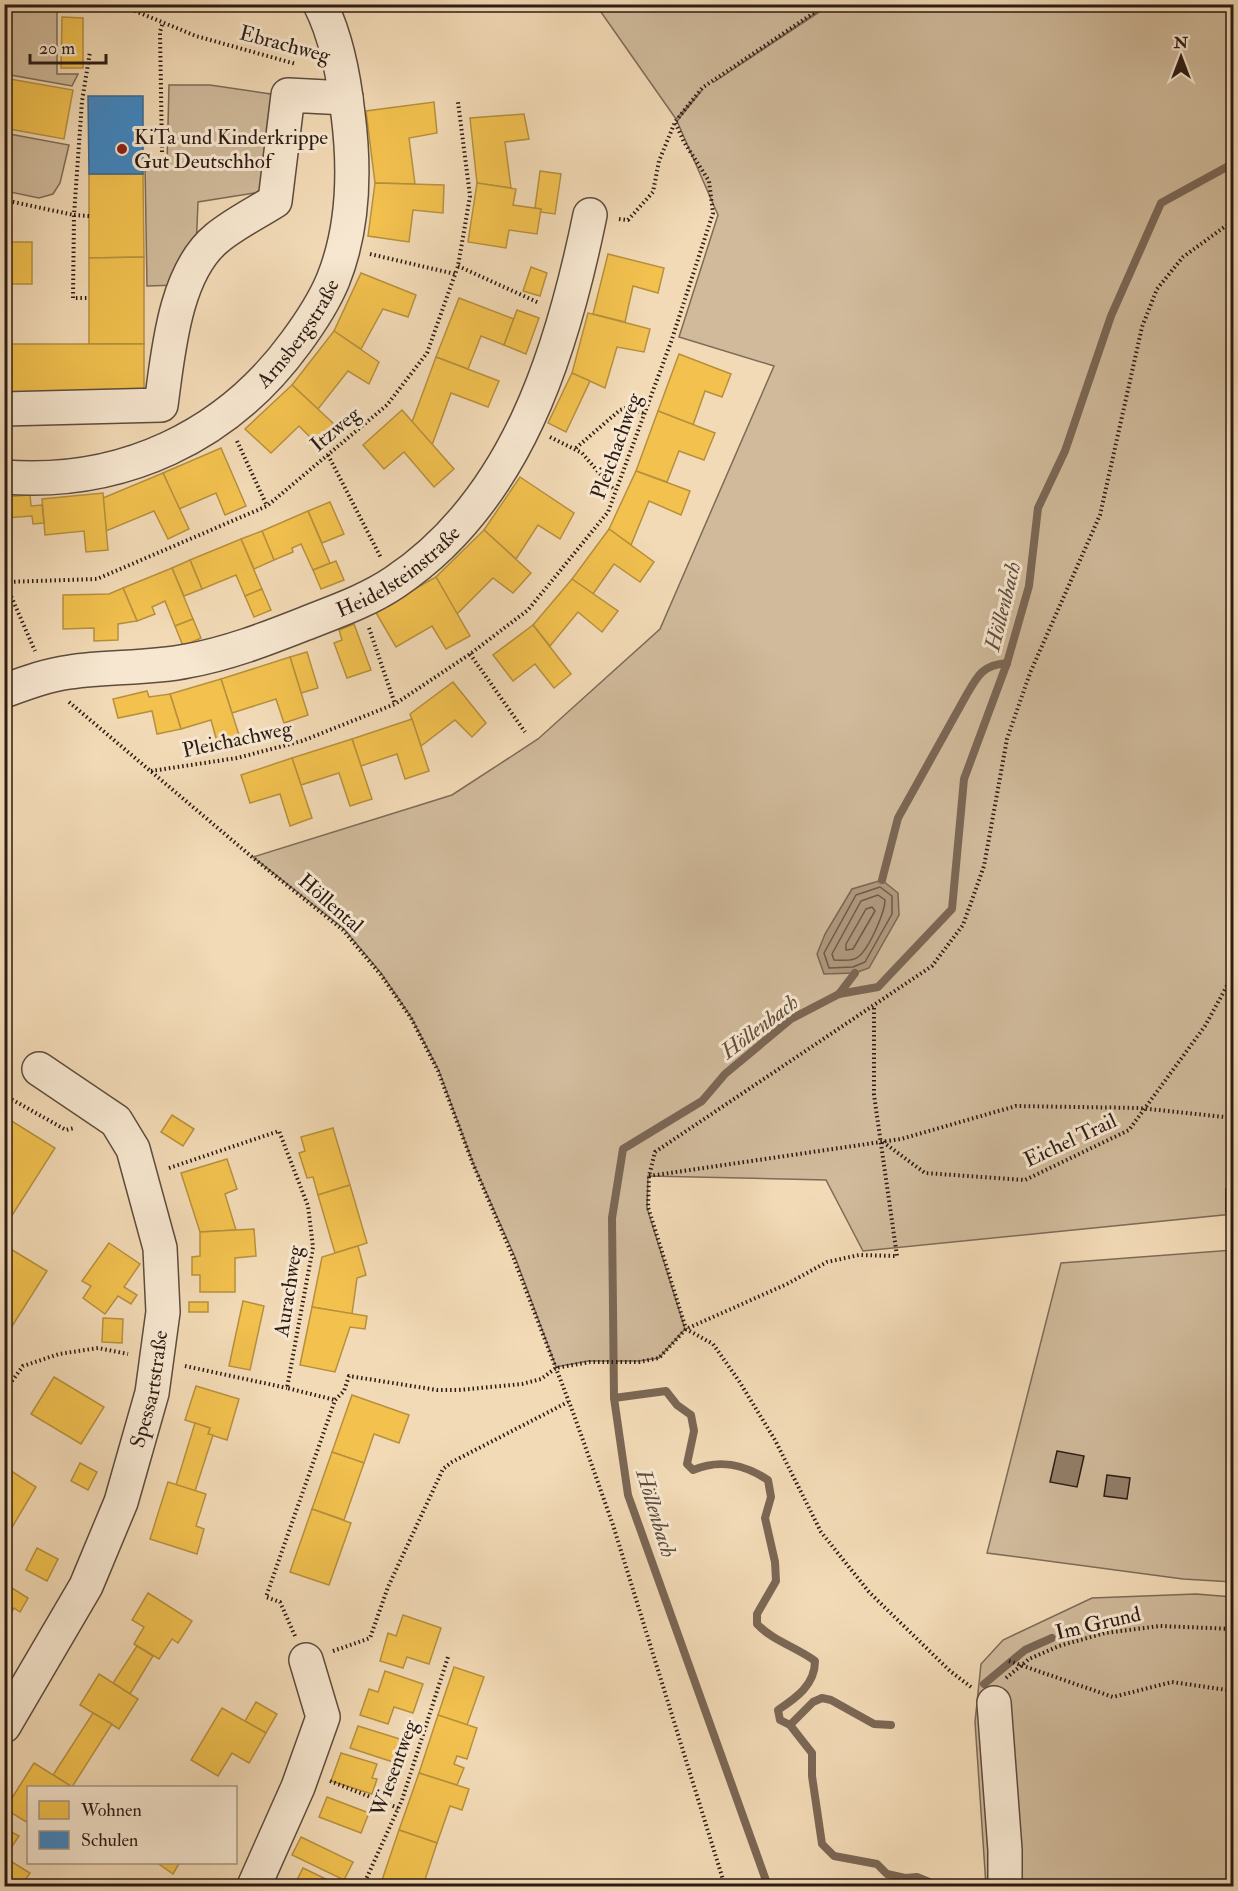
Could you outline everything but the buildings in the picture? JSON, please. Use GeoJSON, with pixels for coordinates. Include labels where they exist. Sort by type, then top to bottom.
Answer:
{"type":"FeatureCollection","features":[{"type":"Feature","properties":{"kind":"street","name":"Arnsbergstraße"},"geometry":{"type":"LineString","coordinates":[[4,477],[60,478],[135,463],[205,430],[226,416],[280,364],[314,317],[333,280],[343,248],[350,210],[351,138],[346,98],[341,66],[321,4]]}},
{"type":"Feature","properties":{"kind":"street"},"geometry":{"type":"LineString","coordinates":[[4,409],[161,405],[177,304],[201,255],[216,238],[275,201],[288,95],[346,98]]}},
{"type":"Feature","properties":{"kind":"street","name":"Heidelsteinstraße"},"geometry":{"type":"LineString","coordinates":[[4,691],[46,676],[72,671],[136,668],[199,658],[276,635],[360,601],[394,583],[428,557],[459,524],[508,459],[532,413],[578,276],[590,215]]}},
{"type":"Feature","properties":{"kind":"street","name":"Spessartstraße"},"geometry":{"type":"LineString","coordinates":[[4,1726],[67,1622],[112,1523],[138,1447],[158,1360],[163,1279],[160,1248],[133,1149],[116,1121],[39,1069]]}},
{"type":"Feature","properties":{"kind":"street"},"geometry":{"type":"LineString","coordinates":[[254,1887],[304,1770],[323,1717],[306,1660]]}},
{"type":"Feature","properties":{"kind":"street"},"geometry":{"type":"LineString","coordinates":[[994,1703],[1005,1850],[1005,1887]]}},
{"type":"Feature","properties":{"kind":"path","name":"Ebrachweg"},"geometry":{"type":"LineString","coordinates":[[118,4],[196,36],[298,65]]}},
{"type":"Feature","properties":{"kind":"path"},"geometry":{"type":"LineString","coordinates":[[590,215],[628,220],[653,192],[659,161],[675,122],[702,88],[827,4]]}},
{"type":"Feature","properties":{"kind":"path"},"geometry":{"type":"LineString","coordinates":[[162,152],[160,32],[163,22]]}},
{"type":"Feature","properties":{"kind":"path"},"geometry":{"type":"LineString","coordinates":[[89,298],[73,298],[74,216],[82,101],[90,52]]}},
{"type":"Feature","properties":{"kind":"path","name":"Itzweg"},"geometry":{"type":"LineString","coordinates":[[5,581],[97,579],[267,506],[387,405],[427,353],[458,266],[470,196],[458,102]]}},
{"type":"Feature","properties":{"kind":"path","name":"Pleichachweg"},"geometry":{"type":"LineString","coordinates":[[150,771],[237,758],[302,741],[395,704],[470,654],[528,610],[608,512],[614,490],[671,342],[713,213],[709,181],[675,122]]}},
{"type":"Feature","properties":{"kind":"path"},"geometry":{"type":"LineString","coordinates":[[4,200],[74,216],[89,216]]}},
{"type":"Feature","properties":{"kind":"path"},"geometry":{"type":"LineString","coordinates":[[994,1703],[950,1671],[869,1592],[821,1532],[775,1440],[739,1381],[713,1344],[686,1329],[648,1207],[649,1176],[655,1152],[932,966],[963,925],[984,866],[1007,739],[1030,673],[1100,515],[1142,327],[1157,290],[1183,257],[1233,220]]}},
{"type":"Feature","properties":{"kind":"path"},"geometry":{"type":"LineString","coordinates":[[370,254],[455,274]]}},
{"type":"Feature","properties":{"kind":"path"},"geometry":{"type":"LineString","coordinates":[[458,266],[512,291]]}},
{"type":"Feature","properties":{"kind":"path"},"geometry":{"type":"LineString","coordinates":[[576,448],[620,410],[626,408],[643,413]]}},
{"type":"Feature","properties":{"kind":"path"},"geometry":{"type":"LineString","coordinates":[[546,435],[576,448],[614,490]]}},
{"type":"Feature","properties":{"kind":"path"},"geometry":{"type":"LineString","coordinates":[[236,438],[267,506]]}},
{"type":"Feature","properties":{"kind":"path"},"geometry":{"type":"LineString","coordinates":[[328,455],[394,583]]}},
{"type":"Feature","properties":{"kind":"path","name":"Höllental"},"geometry":{"type":"LineString","coordinates":[[5,581],[46,676],[69,702],[343,930],[381,975],[411,1018],[438,1071],[473,1164],[514,1259],[613,1525],[725,1887]]}},
{"type":"Feature","properties":{"kind":"path"},"geometry":{"type":"LineString","coordinates":[[368,624],[395,704]]}},
{"type":"Feature","properties":{"kind":"path"},"geometry":{"type":"LineString","coordinates":[[470,654],[525,732]]}},
{"type":"Feature","properties":{"kind":"path","name":"Eichel Trail"},"geometry":{"type":"LineString","coordinates":[[883,1142],[925,1173],[1026,1180],[1129,1130],[1205,1026],[1233,973]]}},
{"type":"Feature","properties":{"kind":"path"},"geometry":{"type":"LineString","coordinates":[[568,1402],[452,1462],[443,1469],[392,1576],[370,1638],[306,1660],[280,1602],[267,1597],[335,1400],[344,1391],[349,1376],[428,1389],[459,1390],[522,1384],[541,1379],[556,1368],[590,1362],[639,1362],[659,1358],[686,1329],[787,1284],[827,1262],[859,1255],[897,1256],[883,1142],[874,1095],[874,1007]]}},
{"type":"Feature","properties":{"kind":"path"},"geometry":{"type":"LineString","coordinates":[[649,1176],[883,1142],[1016,1106],[1145,1109],[1233,1118]]}},
{"type":"Feature","properties":{"kind":"path","name":"Aurachweg"},"geometry":{"type":"LineString","coordinates":[[142,1177],[279,1131],[308,1206],[313,1247],[287,1388]]}},
{"type":"Feature","properties":{"kind":"path"},"geometry":{"type":"LineString","coordinates":[[4,1392],[23,1366],[59,1354],[98,1348],[158,1360]]}},
{"type":"Feature","properties":{"kind":"path"},"geometry":{"type":"LineString","coordinates":[[205,1370],[335,1400]]}},
{"type":"Feature","properties":{"kind":"path","name":"Im Grund"},"geometry":{"type":"LineString","coordinates":[[994,1703],[1005,1679],[1029,1659],[1059,1646],[1105,1633],[1160,1626],[1233,1629]]}},
{"type":"Feature","properties":{"kind":"path","name":"Wiesentweg"},"geometry":{"type":"LineString","coordinates":[[363,1887],[398,1808],[448,1657]]}},
{"type":"Feature","properties":{"kind":"path"},"geometry":{"type":"LineString","coordinates":[[1009,1662],[1113,1697],[1172,1682],[1233,1691]]}},
{"type":"Feature","properties":{"kind":"path"},"geometry":{"type":"LineString","coordinates":[[304,1770],[398,1808]]}},
{"type":"Feature","properties":{"kind":"shaded area"},"geometry":{"type":"Polygon","coordinates":[[[57,5],[57,74],[78,74],[72,86],[5,74],[5,7],[57,5]]]}},
{"type":"Feature","properties":{"kind":"shaded area"},"geometry":{"type":"Polygon","coordinates":[[[596,5],[827,5],[714,82],[830,5],[1233,5],[1233,1214],[863,1251],[826,1180],[648,1176],[647,1208],[685,1329],[659,1358],[639,1361],[588,1361],[556,1367],[515,1257],[473,1163],[439,1071],[411,1017],[381,973],[344,929],[253,857],[452,795],[538,739],[660,629],[774,366],[679,337],[718,215],[677,121],[703,89],[676,119],[596,5]]]}},
{"type":"Feature","properties":{"kind":"shaded area"},"geometry":{"type":"Polygon","coordinates":[[[169,85],[210,85],[277,95],[260,192],[198,202],[196,250],[178,285],[147,286],[145,165],[167,165],[169,85]]]}},
{"type":"Feature","properties":{"kind":"shaded area"},"geometry":{"type":"Polygon","coordinates":[[[4,133],[69,145],[60,183],[53,194],[39,198],[5,191],[4,133]]]}},
{"type":"Feature","properties":{"kind":"shaded area"},"geometry":{"type":"Polygon","coordinates":[[[1233,1250],[1233,1582],[1183,1579],[987,1553],[1061,1263],[1233,1250]]]}},
{"type":"Feature","properties":{"kind":"shaded area"},"geometry":{"type":"Polygon","coordinates":[[[1196,1594],[1233,1597],[1233,1886],[986,1886],[975,1722],[981,1664],[1003,1640],[1092,1598],[1196,1594]]]}},
{"type":"Feature","properties":{"kind":"water"},"geometry":{"type":"Polygon","coordinates":[[[882,880],[898,893],[899,915],[869,968],[855,973],[824,974],[817,954],[825,934],[852,889],[882,880]]]}},
{"type":"Feature","properties":{"kind":"waterway","name":"Höllenbach"},"geometry":{"type":"LineString","coordinates":[[768,1886],[628,1495],[614,1398],[612,1218],[623,1149],[702,1101],[725,1074],[791,1019],[839,994],[878,987],[952,909],[964,779],[1007,663],[1029,586],[1038,508],[1065,451],[1111,316],[1161,203],[1234,163]]}},
{"type":"Feature","properties":{"kind":"waterway"},"geometry":{"type":"LineString","coordinates":[[882,880],[898,818],[967,694],[982,672],[992,666],[1007,663]]}},
{"type":"Feature","properties":{"kind":"waterway"},"geometry":{"type":"LineString","coordinates":[[839,994],[855,973]]}},
{"type":"Feature","properties":{"kind":"waterway"},"geometry":{"type":"LineString","coordinates":[[614,1398],[666,1391],[677,1405],[691,1415],[694,1431],[687,1464],[693,1470],[713,1465],[732,1465],[750,1470],[768,1480],[771,1497],[765,1518],[775,1562],[776,1581],[757,1614],[757,1624],[770,1635],[815,1661],[808,1684],[798,1696],[778,1710],[780,1720],[790,1725],[812,1753],[812,1776],[822,1844],[834,1856],[877,1864],[887,1874],[905,1878],[917,1877],[939,1886]]}},
{"type":"Feature","properties":{"kind":"waterway"},"geometry":{"type":"LineString","coordinates":[[984,1684],[1025,1650],[1052,1638]]}},
{"type":"Feature","properties":{"kind":"waterway"},"geometry":{"type":"LineString","coordinates":[[790,1725],[813,1702],[822,1698],[831,1700],[874,1724],[891,1725]]}},
{"type":"Feature","properties":{"kind":"place","name":"KiTa und Kinderkrippe Gut Deutschhof"},"geometry":{"type":"Point","coordinates":[122,149]}}]}
